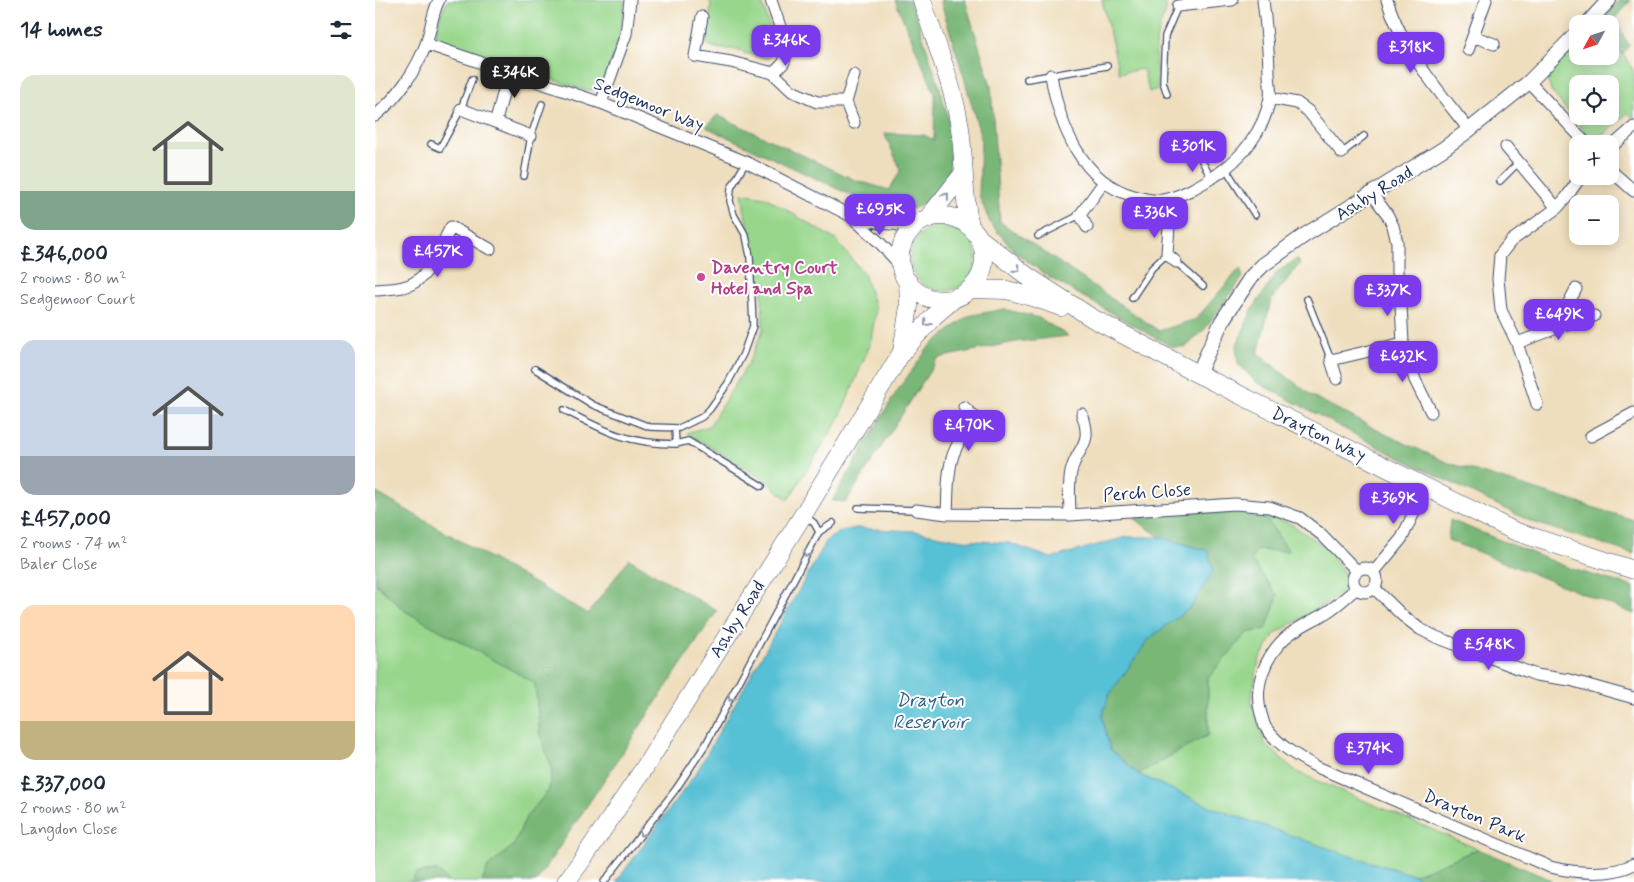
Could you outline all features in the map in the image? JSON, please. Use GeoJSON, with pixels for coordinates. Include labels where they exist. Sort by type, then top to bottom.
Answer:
{"type":"FeatureCollection","features":[{"type":"Feature","properties":{"kind":"main road"},"geometry":{"type":"LineString","coordinates":[[921,0],[955,103],[959,123],[963,174],[965,204],[984,251],[984,265],[979,278],[963,293],[938,299],[925,296],[914,288],[905,274],[901,252],[906,237],[922,222],[963,174]]}},
{"type":"Feature","properties":{"kind":"main road"},"geometry":{"type":"LineString","coordinates":[[922,222],[943,216],[957,218],[975,232]]}},
{"type":"Feature","properties":{"kind":"main road","name":"Drayton Way"},"geometry":{"type":"LineString","coordinates":[[975,232],[1027,276],[1092,318],[1198,374],[1514,531],[1634,570]]}},
{"type":"Feature","properties":{"kind":"main road","name":"Ashby Road"},"geometry":{"type":"LineString","coordinates":[[901,352],[909,306],[905,274]]}},
{"type":"Feature","properties":{"kind":"main road","name":"Drayton Way"},"geometry":{"type":"LineString","coordinates":[[963,293],[1007,290],[1025,294],[1092,318]]}},
{"type":"Feature","properties":{"kind":"main road","name":"Ashby Road"},"geometry":{"type":"LineString","coordinates":[[566,882],[645,767],[803,515],[901,352],[934,316],[963,293]]}},
{"type":"Feature","properties":{"kind":"street"},"geometry":{"type":"LineString","coordinates":[[375,116],[398,92],[414,69],[426,44],[439,0]]}},
{"type":"Feature","properties":{"kind":"street"},"geometry":{"type":"LineString","coordinates":[[601,103],[626,34],[630,0]]}},
{"type":"Feature","properties":{"kind":"street"},"geometry":{"type":"LineString","coordinates":[[771,0],[782,31],[785,52],[784,62],[773,73]]}},
{"type":"Feature","properties":{"kind":"street"},"geometry":{"type":"LineString","coordinates":[[1178,6],[1232,0]]}},
{"type":"Feature","properties":{"kind":"street"},"geometry":{"type":"LineString","coordinates":[[1051,75],[1058,112],[1071,142],[1083,161],[1104,182],[1126,194],[1146,200],[1165,200],[1181,194],[1226,169],[1242,154],[1260,127],[1270,98],[1269,52],[1263,0]]}},
{"type":"Feature","properties":{"kind":"street"},"geometry":{"type":"LineString","coordinates":[[1387,0],[1391,15],[1403,40],[1469,130]]}},
{"type":"Feature","properties":{"kind":"street"},"geometry":{"type":"LineString","coordinates":[[1468,50],[1485,0]]}},
{"type":"Feature","properties":{"kind":"street"},"geometry":{"type":"LineString","coordinates":[[1595,15],[1609,0]]}},
{"type":"Feature","properties":{"kind":"street"},"geometry":{"type":"LineString","coordinates":[[703,17],[695,56],[731,62],[773,73],[792,91],[817,102],[846,102]]}},
{"type":"Feature","properties":{"kind":"street"},"geometry":{"type":"LineString","coordinates":[[1473,36],[1494,44]]}},
{"type":"Feature","properties":{"kind":"street","name":"Ashby Road"},"geometry":{"type":"LineString","coordinates":[[1198,374],[1222,321],[1251,277],[1263,265],[1305,235],[1443,149],[1469,130],[1529,82],[1569,41]]}},
{"type":"Feature","properties":{"kind":"street","name":"Sedgemoor Way"},"geometry":{"type":"LineString","coordinates":[[426,44],[601,103],[745,162],[851,216],[880,223],[922,222]]}},
{"type":"Feature","properties":{"kind":"street"},"geometry":{"type":"LineString","coordinates":[[496,121],[509,71]]}},
{"type":"Feature","properties":{"kind":"street"},"geometry":{"type":"LineString","coordinates":[[854,76],[846,102],[854,123]]}},
{"type":"Feature","properties":{"kind":"street"},"geometry":{"type":"LineString","coordinates":[[1529,82],[1579,135]]}},
{"type":"Feature","properties":{"kind":"street"},"geometry":{"type":"LineString","coordinates":[[1270,98],[1297,104],[1308,111],[1342,153]]}},
{"type":"Feature","properties":{"kind":"street"},"geometry":{"type":"LineString","coordinates":[[461,109],[531,136]]}},
{"type":"Feature","properties":{"kind":"street"},"geometry":{"type":"LineString","coordinates":[[1619,140],[1634,127]]}},
{"type":"Feature","properties":{"kind":"street"},"geometry":{"type":"LineString","coordinates":[[1506,147],[1557,208]]}},
{"type":"Feature","properties":{"kind":"street"},"geometry":{"type":"LineString","coordinates":[[1619,178],[1634,191]]}},
{"type":"Feature","properties":{"kind":"street"},"geometry":{"type":"LineString","coordinates":[[1087,227],[1080,215],[1104,182]]}},
{"type":"Feature","properties":{"kind":"street"},"geometry":{"type":"LineString","coordinates":[[1537,404],[1517,343],[1501,310],[1498,279],[1500,255],[1511,240],[1557,208],[1574,185]]}},
{"type":"Feature","properties":{"kind":"street"},"geometry":{"type":"LineString","coordinates":[[1372,194],[1387,214],[1393,226],[1397,242],[1397,272],[1403,343],[1415,380],[1431,412]]}},
{"type":"Feature","properties":{"kind":"street"},"geometry":{"type":"LineString","coordinates":[[1165,200],[1169,226],[1167,254],[1176,262]]}},
{"type":"Feature","properties":{"kind":"street","name":"Sedgemoor Way"},"geometry":{"type":"LineString","coordinates":[[851,216],[881,244],[905,274]]}},
{"type":"Feature","properties":{"kind":"street"},"geometry":{"type":"LineString","coordinates":[[375,290],[405,287],[419,280],[431,266],[451,227],[490,248]]}},
{"type":"Feature","properties":{"kind":"street"},"geometry":{"type":"LineString","coordinates":[[1570,323],[1566,308],[1576,289]]}},
{"type":"Feature","properties":{"kind":"street"},"geometry":{"type":"LineString","coordinates":[[1517,343],[1594,316]]}},
{"type":"Feature","properties":{"kind":"street"},"geometry":{"type":"LineString","coordinates":[[1337,379],[1331,360],[1403,343]]}},
{"type":"Feature","properties":{"kind":"street"},"geometry":{"type":"LineString","coordinates":[[947,514],[949,478],[953,456],[959,441],[974,417],[964,407]]}},
{"type":"Feature","properties":{"kind":"street"},"geometry":{"type":"LineString","coordinates":[[1591,436],[1634,413]]}},
{"type":"Feature","properties":{"kind":"street"},"geometry":{"type":"LineString","coordinates":[[1069,515],[1071,472],[1087,435],[1087,427],[1082,414]]}},
{"type":"Feature","properties":{"kind":"street"},"geometry":{"type":"LineString","coordinates":[[1374,572],[1402,538],[1426,487]]}},
{"type":"Feature","properties":{"kind":"street","name":"Perch Close"},"geometry":{"type":"LineString","coordinates":[[916,510],[947,514],[1069,515],[1235,504],[1269,507],[1300,518],[1323,535],[1357,571]]}},
{"type":"Feature","properties":{"kind":"street"},"geometry":{"type":"LineString","coordinates":[[1365,568],[1374,572],[1377,581],[1374,588],[1366,592],[1357,588],[1353,578],[1357,571],[1365,568]]}},
{"type":"Feature","properties":{"kind":"street","name":"Drayton Park"},"geometry":{"type":"LineString","coordinates":[[1357,588],[1328,612],[1293,632],[1275,648],[1267,659],[1259,691],[1260,708],[1265,726],[1275,739],[1299,758],[1317,767],[1550,867],[1570,872],[1587,873],[1613,871],[1634,864]]}},
{"type":"Feature","properties":{"kind":"street"},"geometry":{"type":"LineString","coordinates":[[1374,588],[1403,616],[1420,629],[1436,637],[1536,675],[1570,680],[1634,698]]}},
{"type":"Feature","properties":{"kind":"lane"},"geometry":{"type":"LineString","coordinates":[[1167,94],[1163,82],[1165,36],[1178,6]]}},
{"type":"Feature","properties":{"kind":"lane"},"geometry":{"type":"LineString","coordinates":[[1027,80],[1107,66]]}},
{"type":"Feature","properties":{"kind":"lane"},"geometry":{"type":"LineString","coordinates":[[431,144],[440,148],[461,109],[472,79]]}},
{"type":"Feature","properties":{"kind":"lane"},"geometry":{"type":"LineString","coordinates":[[524,176],[531,136],[542,104]]}},
{"type":"Feature","properties":{"kind":"lane"},"geometry":{"type":"LineString","coordinates":[[1342,153],[1365,136]]}},
{"type":"Feature","properties":{"kind":"lane"},"geometry":{"type":"LineString","coordinates":[[1202,161],[1211,178]]}},
{"type":"Feature","properties":{"kind":"lane"},"geometry":{"type":"LineString","coordinates":[[535,369],[593,405],[651,428],[679,428],[691,423],[710,409],[728,383],[743,354],[753,326],[750,256],[746,236],[734,215],[730,201],[731,188],[745,162]]}},
{"type":"Feature","properties":{"kind":"lane"},"geometry":{"type":"LineString","coordinates":[[1500,181],[1519,162]]}},
{"type":"Feature","properties":{"kind":"lane"},"geometry":{"type":"LineString","coordinates":[[1226,169],[1255,216]]}},
{"type":"Feature","properties":{"kind":"lane"},"geometry":{"type":"LineString","coordinates":[[1038,236],[1080,215]]}},
{"type":"Feature","properties":{"kind":"lane"},"geometry":{"type":"LineString","coordinates":[[1132,298],[1152,268],[1167,254]]}},
{"type":"Feature","properties":{"kind":"lane"},"geometry":{"type":"LineString","coordinates":[[1176,262],[1203,286]]}},
{"type":"Feature","properties":{"kind":"lane"},"geometry":{"type":"LineString","coordinates":[[1307,298],[1331,360]]}},
{"type":"Feature","properties":{"kind":"lane"},"geometry":{"type":"LineString","coordinates":[[564,410],[611,434],[625,438],[676,444],[688,441],[762,486]]}},
{"type":"Feature","properties":{"kind":"lane"},"geometry":{"type":"LineString","coordinates":[[675,428],[676,444]]}},
{"type":"Feature","properties":{"kind":"lane"},"geometry":{"type":"LineString","coordinates":[[857,508],[916,510]]}},
{"type":"Feature","properties":{"kind":"lane"},"geometry":{"type":"LineString","coordinates":[[803,515],[814,523],[819,532]]}},
{"type":"Feature","properties":{"kind":"lane"},"geometry":{"type":"LineString","coordinates":[[604,882],[676,789],[706,744],[819,532],[833,523]]}},
{"type":"Feature","properties":{"kind":"green space"},"geometry":{"type":"Polygon","coordinates":[[[448,0],[624,0],[624,11],[617,48],[608,71],[595,90],[583,90],[436,39],[439,19],[448,0]]]}},
{"type":"Feature","properties":{"kind":"green space"},"geometry":{"type":"Polygon","coordinates":[[[710,0],[761,0],[776,46],[768,59],[744,53],[741,50],[716,48],[708,45],[706,42],[711,7],[710,0]]]}},
{"type":"Feature","properties":{"kind":"green space"},"geometry":{"type":"Polygon","coordinates":[[[895,0],[911,0],[942,95],[952,134],[949,172],[945,184],[932,202],[899,213],[870,204],[706,127],[717,115],[855,180],[889,190],[901,170],[884,133],[924,135],[934,140],[935,94],[895,0]]]}},
{"type":"Feature","properties":{"kind":"green space"},"geometry":{"type":"Polygon","coordinates":[[[940,0],[965,0],[991,86],[1000,222],[1159,331],[1196,319],[1240,268],[1243,277],[1204,330],[1186,347],[1172,347],[1050,278],[1015,252],[990,223],[979,195],[981,138],[940,0]]]}},
{"type":"Feature","properties":{"kind":"green space"},"geometry":{"type":"Polygon","coordinates":[[[1102,0],[1164,0],[1166,11],[1161,22],[1156,49],[1158,89],[1149,92],[1143,69],[1119,73],[1102,0]]]}},
{"type":"Feature","properties":{"kind":"green space"},"geometry":{"type":"Polygon","coordinates":[[[1619,0],[1631,0],[1618,15],[1606,15],[1619,0]]]}},
{"type":"Feature","properties":{"kind":"green space"},"geometry":{"type":"Polygon","coordinates":[[[1619,28],[1629,45],[1623,54],[1619,52],[1619,28]]]}},
{"type":"Feature","properties":{"kind":"green space"},"geometry":{"type":"Polygon","coordinates":[[[1619,52],[1623,54],[1634,71],[1634,119],[1628,113],[1619,121],[1619,75],[1569,75],[1569,113],[1551,91],[1548,82],[1549,73],[1569,54],[1569,65],[1619,65],[1619,52]]]}},
{"type":"Feature","properties":{"kind":"green space"},"geometry":{"type":"Polygon","coordinates":[[[1579,125],[1614,125],[1603,135],[1587,135],[1579,125]]]}},
{"type":"Feature","properties":{"kind":"green space"},"geometry":{"type":"Polygon","coordinates":[[[742,193],[765,197],[836,240],[864,274],[876,310],[870,345],[839,419],[788,500],[768,482],[687,433],[709,426],[748,364],[763,330],[762,293],[742,193]]]}},
{"type":"Feature","properties":{"kind":"green space"},"geometry":{"type":"Polygon","coordinates":[[[943,225],[956,228],[966,235],[973,245],[976,258],[973,271],[966,281],[956,288],[943,291],[930,288],[920,281],[913,271],[910,258],[913,245],[920,235],[930,228],[943,225]]]}},
{"type":"Feature","properties":{"kind":"green space"},"geometry":{"type":"Polygon","coordinates":[[[1297,259],[1300,263],[1271,300],[1258,354],[1312,396],[1385,434],[1446,462],[1634,520],[1634,554],[1532,522],[1388,452],[1256,382],[1238,364],[1236,347],[1252,310],[1277,272],[1297,259]]]}},
{"type":"Feature","properties":{"kind":"green space"},"geometry":{"type":"Polygon","coordinates":[[[1003,309],[1039,318],[1068,336],[1015,342],[938,358],[846,502],[832,501],[897,391],[929,347],[968,316],[1003,309]]]}},
{"type":"Feature","properties":{"kind":"green space"},"geometry":{"type":"Polygon","coordinates":[[[375,492],[588,614],[629,559],[717,611],[536,882],[482,882],[488,867],[514,845],[526,817],[549,790],[552,768],[540,735],[535,683],[405,611],[375,583],[375,492]]]}},
{"type":"Feature","properties":{"kind":"green space"},"geometry":{"type":"Polygon","coordinates":[[[1222,509],[1262,513],[1289,551],[1257,550],[1251,560],[1278,596],[1266,629],[1247,633],[1208,678],[1208,735],[1138,774],[1110,749],[1102,717],[1109,695],[1149,639],[1191,607],[1208,551],[1160,537],[1134,518],[1222,509]]]}},
{"type":"Feature","properties":{"kind":"green space"},"geometry":{"type":"Polygon","coordinates":[[[1262,513],[1291,524],[1328,549],[1347,577],[1342,593],[1275,634],[1259,660],[1251,700],[1265,744],[1297,772],[1478,849],[1414,875],[1350,856],[1213,808],[1138,774],[1208,735],[1208,678],[1278,596],[1251,560],[1257,550],[1289,551],[1262,513]]]}},
{"type":"Feature","properties":{"kind":"green space"},"geometry":{"type":"Polygon","coordinates":[[[1450,520],[1572,569],[1634,587],[1634,614],[1448,540],[1450,520]]]}},
{"type":"Feature","properties":{"kind":"green space"},"geometry":{"type":"Polygon","coordinates":[[[375,583],[405,611],[535,683],[540,735],[552,768],[549,790],[526,817],[514,845],[488,867],[482,882],[449,882],[438,871],[417,873],[411,882],[375,882],[375,583]]]}},
{"type":"Feature","properties":{"kind":"green space"},"geometry":{"type":"Polygon","coordinates":[[[1478,849],[1551,880],[1549,882],[1424,882],[1414,875],[1478,849]]]}},
{"type":"Feature","properties":{"kind":"green space"},"geometry":{"type":"Polygon","coordinates":[[[438,871],[449,882],[411,882],[417,873],[438,871]]]}},
{"type":"Feature","properties":{"kind":"water","name":"Drayton Reservoir"},"geometry":{"type":"Polygon","coordinates":[[[856,528],[914,531],[963,540],[1009,543],[1051,558],[1126,537],[1160,537],[1208,551],[1213,571],[1191,607],[1149,639],[1109,695],[1102,717],[1110,749],[1138,774],[1213,808],[1350,856],[1414,875],[1424,882],[616,882],[696,773],[827,540],[841,531],[856,528]]]}},
{"type":"Feature","properties":{"kind":"place","name":"Daventry Court Hotel and Spa"},"geometry":{"type":"Point","coordinates":[701,277]}}]}
